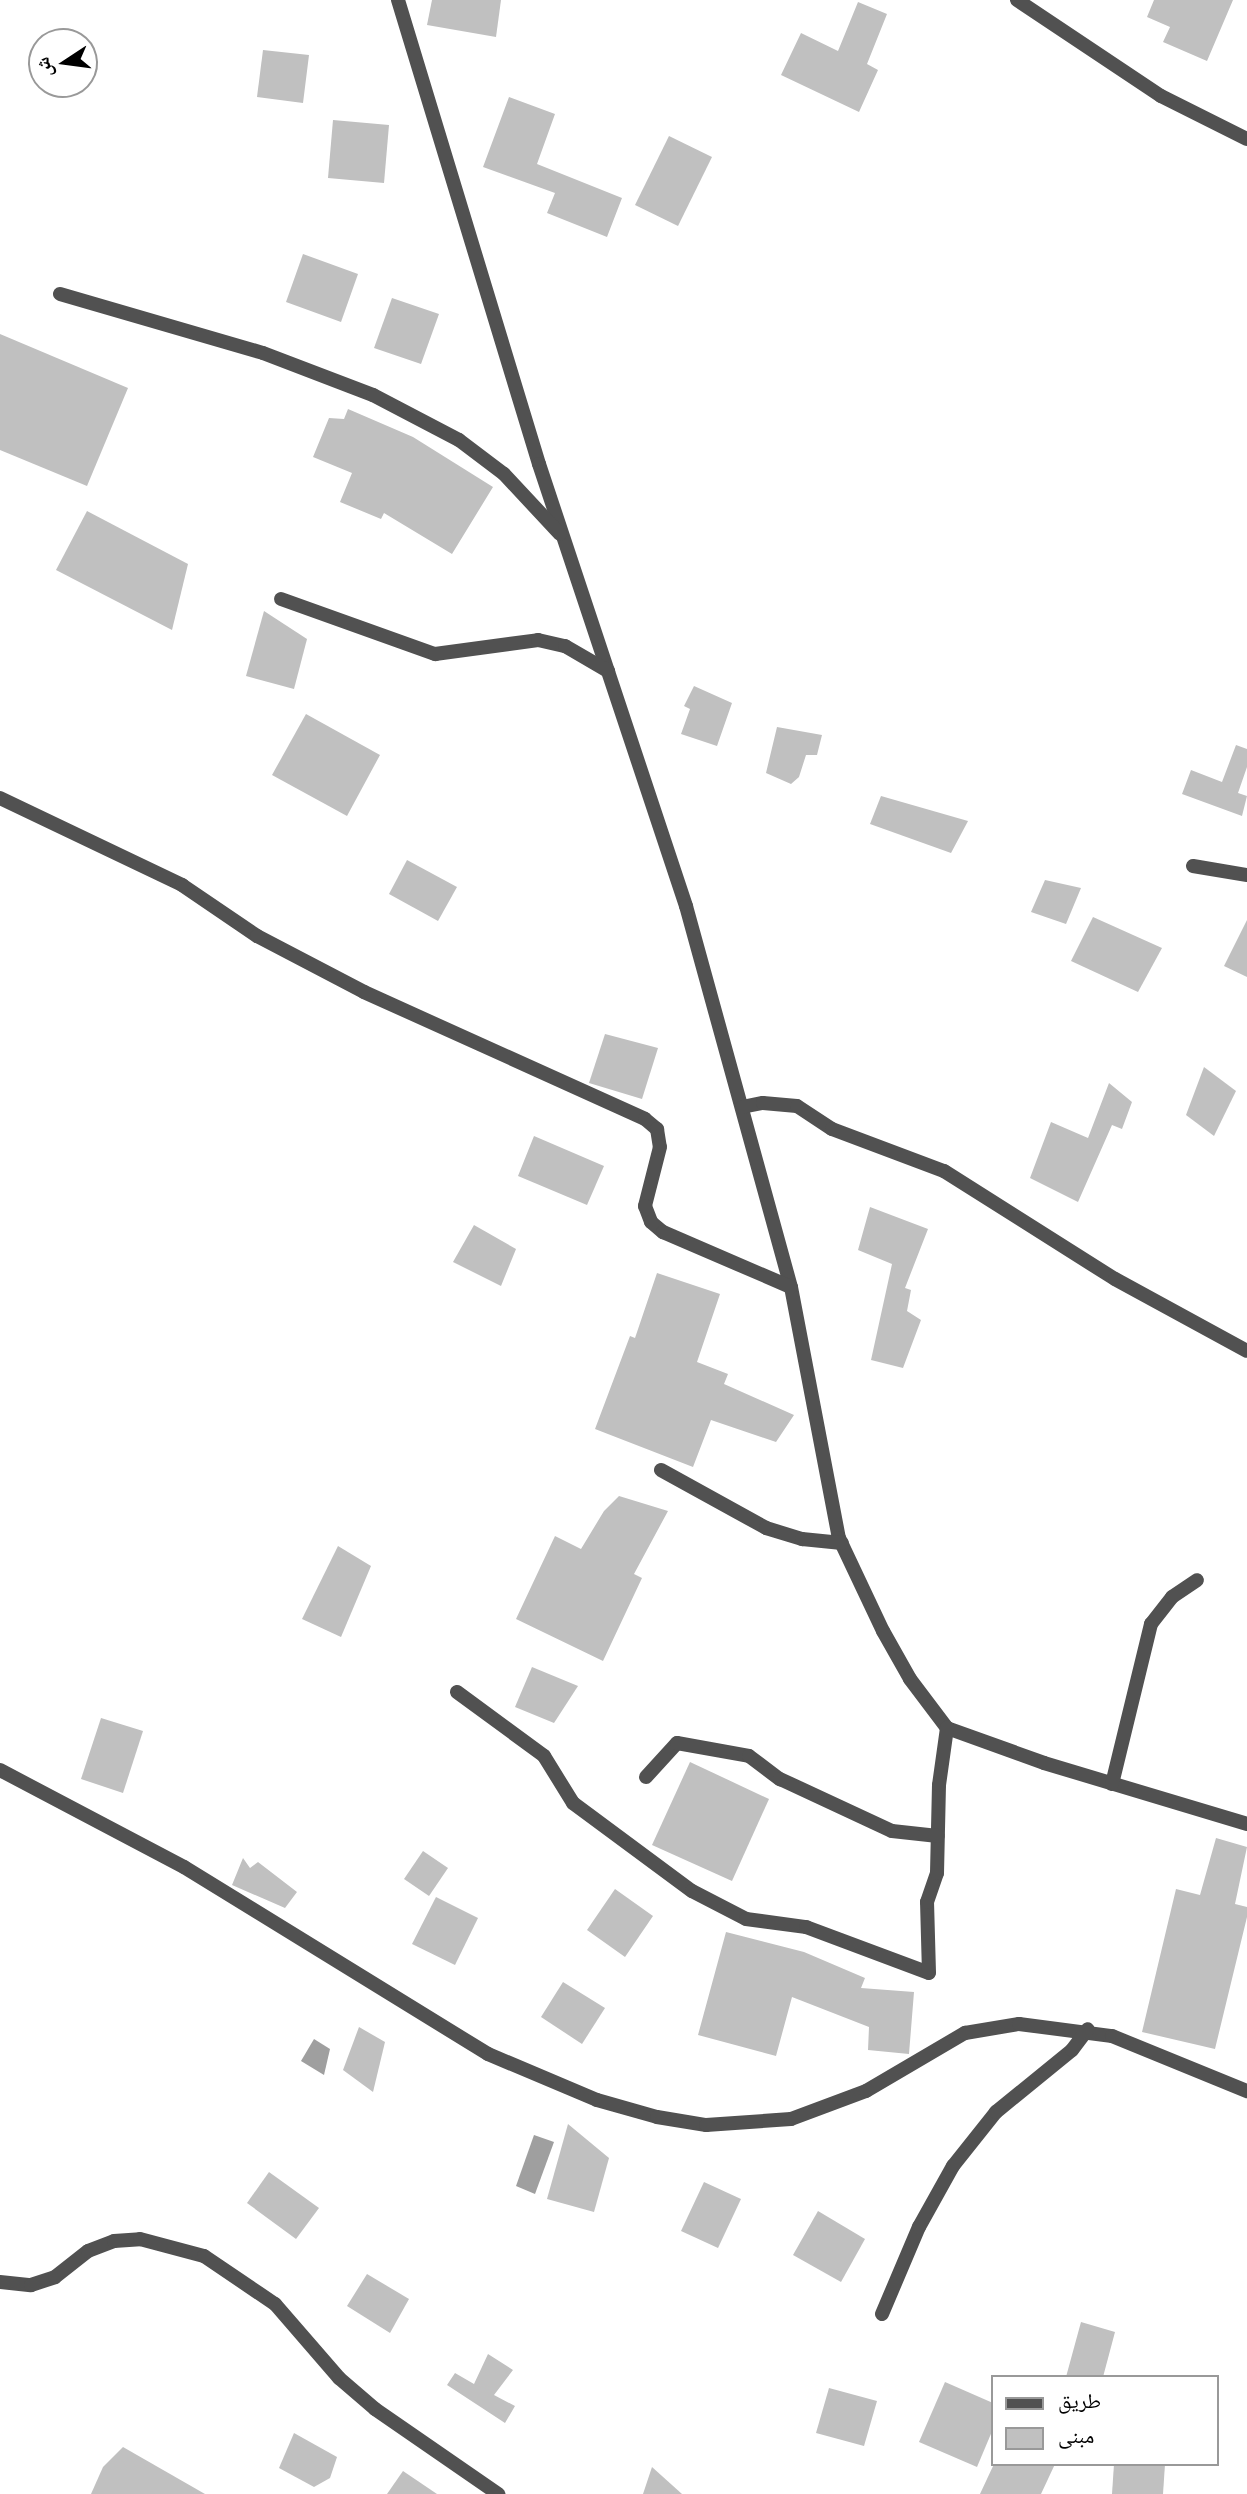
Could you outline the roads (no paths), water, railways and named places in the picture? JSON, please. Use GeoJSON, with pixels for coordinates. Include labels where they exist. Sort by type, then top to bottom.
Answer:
{"type":"FeatureCollection","features":[{"type":"Feature","properties":{"kind":"street"},"geometry":{"type":"LineString","coordinates":[[398,0],[564,537],[686,906],[791,1287],[842,1543],[910,1679],[947,1728],[1247,1824]]}},
{"type":"Feature","properties":{"kind":"street"},"geometry":{"type":"LineString","coordinates":[[1017,0],[1161,96],[1247,139]]}},
{"type":"Feature","properties":{"kind":"street"},"geometry":{"type":"LineString","coordinates":[[60,293],[263,353],[373,395],[458,440],[486,460],[564,537]]}},
{"type":"Feature","properties":{"kind":"street"},"geometry":{"type":"LineString","coordinates":[[281,599],[435,654],[538,640],[565,646],[608,671]]}},
{"type":"Feature","properties":{"kind":"street"},"geometry":{"type":"LineString","coordinates":[[0,798],[182,885],[257,936],[364,992],[645,1119],[656,1129],[660,1147],[645,1206],[651,1222],[663,1232],[791,1287]]}},
{"type":"Feature","properties":{"kind":"street"},"geometry":{"type":"LineString","coordinates":[[1193,866],[1247,875]]}},
{"type":"Feature","properties":{"kind":"street"},"geometry":{"type":"LineString","coordinates":[[741,1107],[763,1103],[797,1107],[832,1129],[944,1171],[1115,1279],[1247,1351]]}},
{"type":"Feature","properties":{"kind":"street"},"geometry":{"type":"LineString","coordinates":[[661,1470],[766,1528],[802,1539],[842,1543]]}},
{"type":"Feature","properties":{"kind":"street"},"geometry":{"type":"LineString","coordinates":[[1112,1783],[1151,1624],[1172,1597],[1197,1580]]}},
{"type":"Feature","properties":{"kind":"street"},"geometry":{"type":"LineString","coordinates":[[457,1692],[544,1756],[573,1803],[692,1891],[746,1919],[806,1927],[929,1973],[927,1902],[937,1873],[947,1728]]}},
{"type":"Feature","properties":{"kind":"street"},"geometry":{"type":"LineString","coordinates":[[646,1777],[677,1742],[749,1756],[780,1779],[892,1831],[938,1836]]}},
{"type":"Feature","properties":{"kind":"street"},"geometry":{"type":"LineString","coordinates":[[0,1770],[184,1867],[488,2054],[597,2100],[657,2117],[706,2125],[791,2119],[866,2091],[936,2046],[965,2034],[1019,2024],[1088,2029],[1247,2091]]}},
{"type":"Feature","properties":{"kind":"street"},"geometry":{"type":"LineString","coordinates":[[882,2314],[919,2227],[953,2166],[996,2112],[1072,2050],[1088,2029]]}},
{"type":"Feature","properties":{"kind":"street"},"geometry":{"type":"LineString","coordinates":[[0,2282],[31,2285],[55,2277],[88,2251],[114,2241],[140,2239],[204,2256],[275,2304],[339,2378],[375,2409],[498,2494]]}}]}
